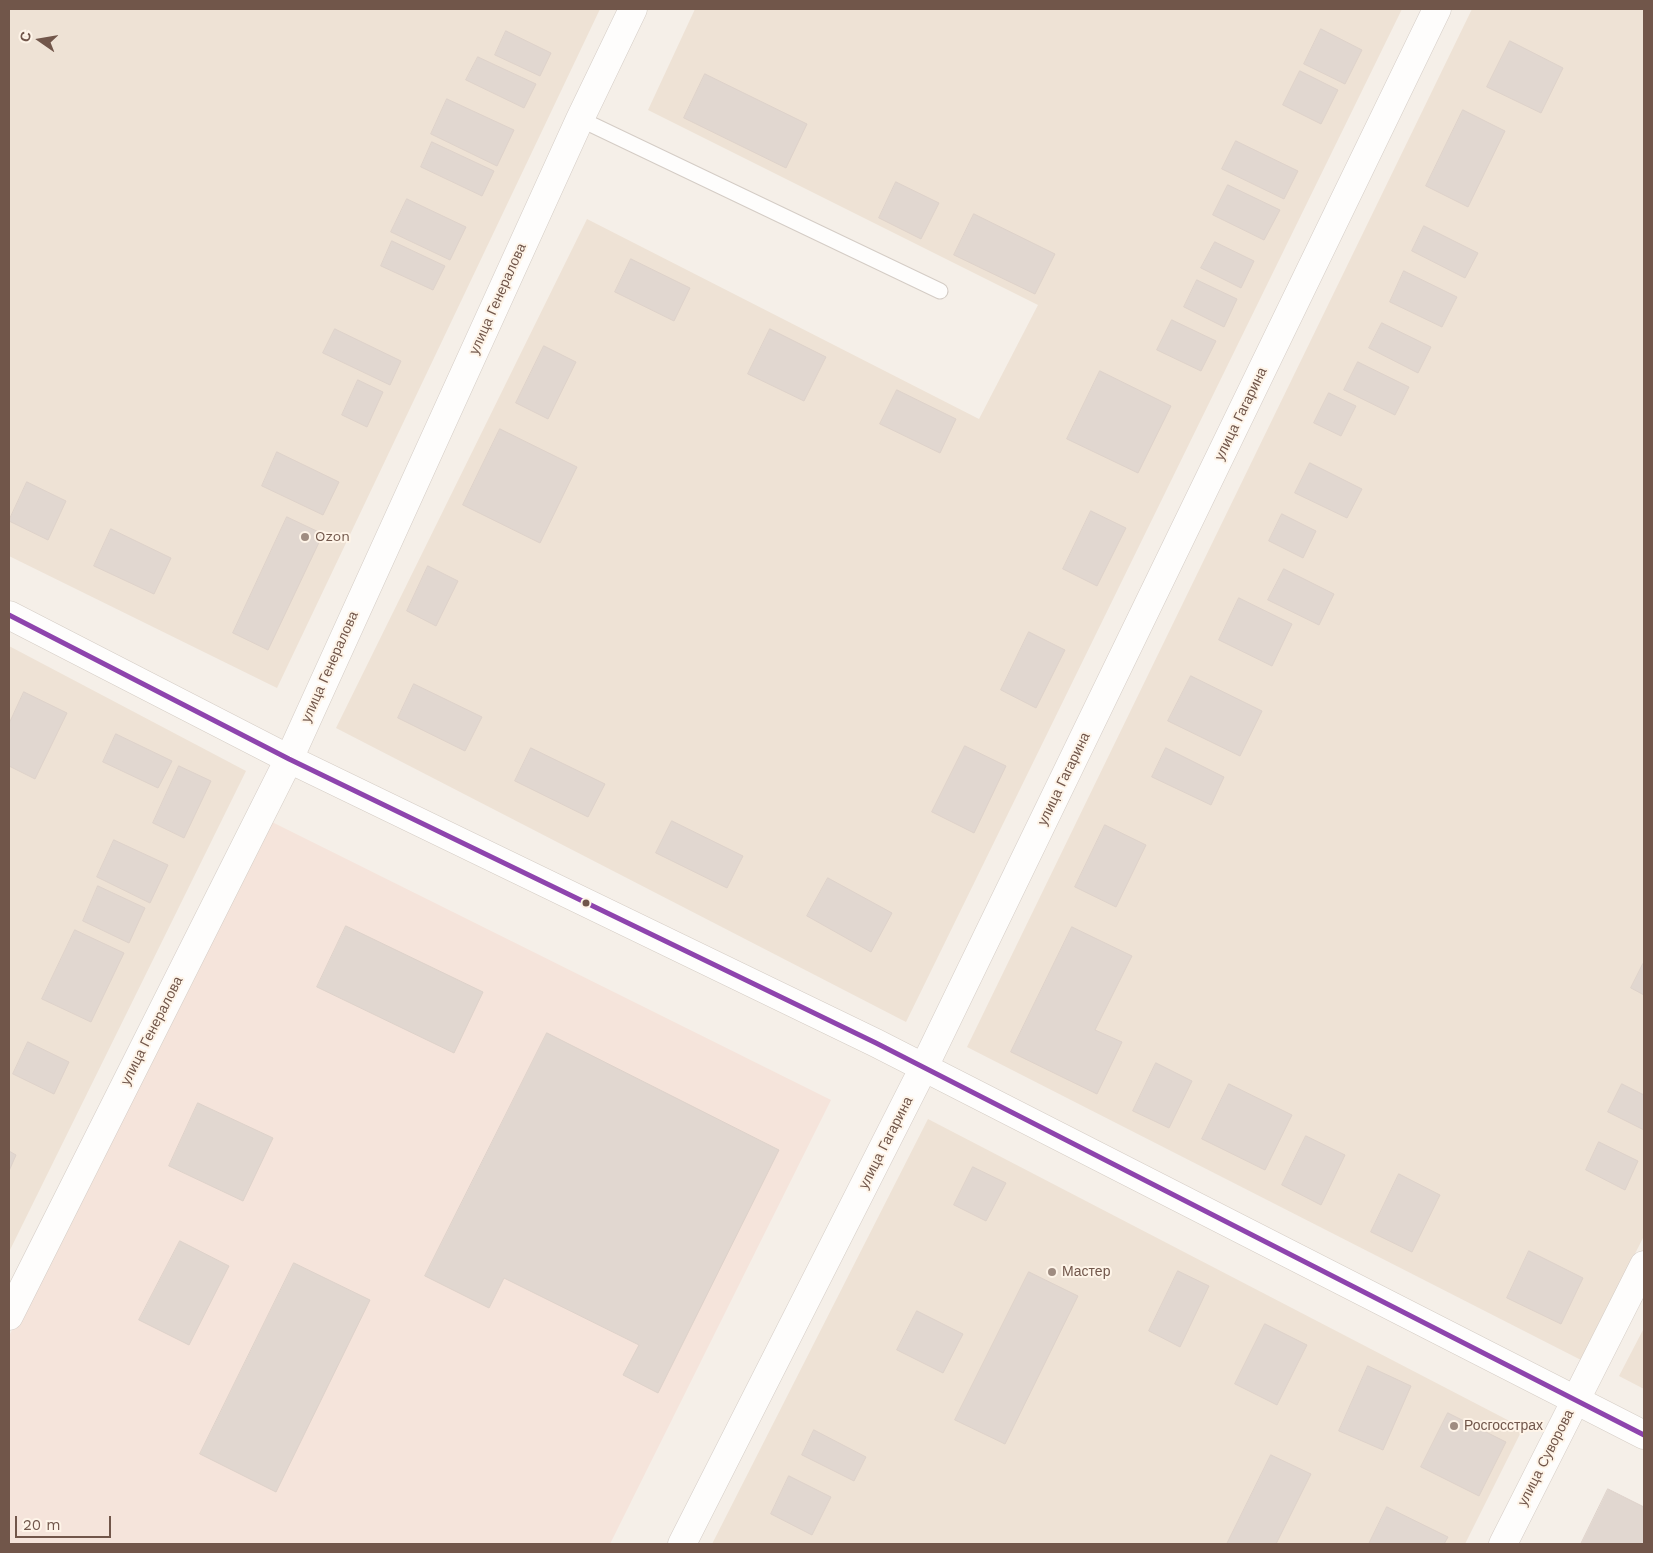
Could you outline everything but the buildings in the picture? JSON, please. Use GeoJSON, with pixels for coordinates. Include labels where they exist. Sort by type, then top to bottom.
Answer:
{"type":"FeatureCollection","features":[{"type":"Feature","properties":{"kind":"street","name":"улица Генералова"},"geometry":{"type":"LineString","coordinates":[[9,1316],[289,759],[580,119],[633,9]]}},
{"type":"Feature","properties":{"kind":"street","name":"улица Гагарина"},"geometry":{"type":"LineString","coordinates":[[682,1544],[924,1067],[1437,9]]}},
{"type":"Feature","properties":{"kind":"street"},"geometry":{"type":"LineString","coordinates":[[9,614],[289,759],[924,1067],[1644,1435]]}},
{"type":"Feature","properties":{"kind":"street","name":"улица Суворова"},"geometry":{"type":"LineString","coordinates":[[1503,1544],[1644,1265]]}},
{"type":"Feature","properties":{"kind":"lane"},"geometry":{"type":"LineString","coordinates":[[580,119],[940,291]]}},
{"type":"Feature","properties":{"kind":"shaded area"},"geometry":{"type":"Polygon","coordinates":[[[9,9],[600,9],[277,688],[9,556],[9,9]]]}},
{"type":"Feature","properties":{"kind":"shaded area"},"geometry":{"type":"Polygon","coordinates":[[[695,9],[1402,9],[906,1022],[336,728],[587,219],[979,419],[1038,305],[648,110],[695,9]]]}},
{"type":"Feature","properties":{"kind":"shaded area"},"geometry":{"type":"Polygon","coordinates":[[[1472,9],[1644,9],[1644,1236],[1581,1360],[967,1047],[1472,9]]]}},
{"type":"Feature","properties":{"kind":"shaded area"},"geometry":{"type":"Polygon","coordinates":[[[9,646],[246,771],[9,1252],[9,646]]]}},
{"type":"Feature","properties":{"kind":"shaded area"},"geometry":{"type":"Polygon","coordinates":[[[270,821],[831,1100],[610,1544],[9,1544],[9,1336],[270,821]]]}},
{"type":"Feature","properties":{"kind":"shaded area"},"geometry":{"type":"Polygon","coordinates":[[[928,1119],[1523,1428],[1465,1544],[712,1544],[928,1119]]]}},
{"type":"Feature","properties":{"kind":"shaded area"},"geometry":{"type":"Polygon","coordinates":[[[1644,1328],[1644,1389],[1619,1376],[1644,1328]]]}},
{"type":"Feature","properties":{"kind":"transit line"},"geometry":{"type":"LineString","coordinates":[[9,615],[289,759],[876,1043],[1644,1435]]}},
{"type":"Feature","properties":{"kind":"place","name":"Ozon"},"geometry":{"type":"Point","coordinates":[305,537]}},
{"type":"Feature","properties":{"kind":"place","name":"Мастер"},"geometry":{"type":"Point","coordinates":[1052,1272]}},
{"type":"Feature","properties":{"kind":"place","name":"Росгосстрах"},"geometry":{"type":"Point","coordinates":[1454,1426]}}]}
